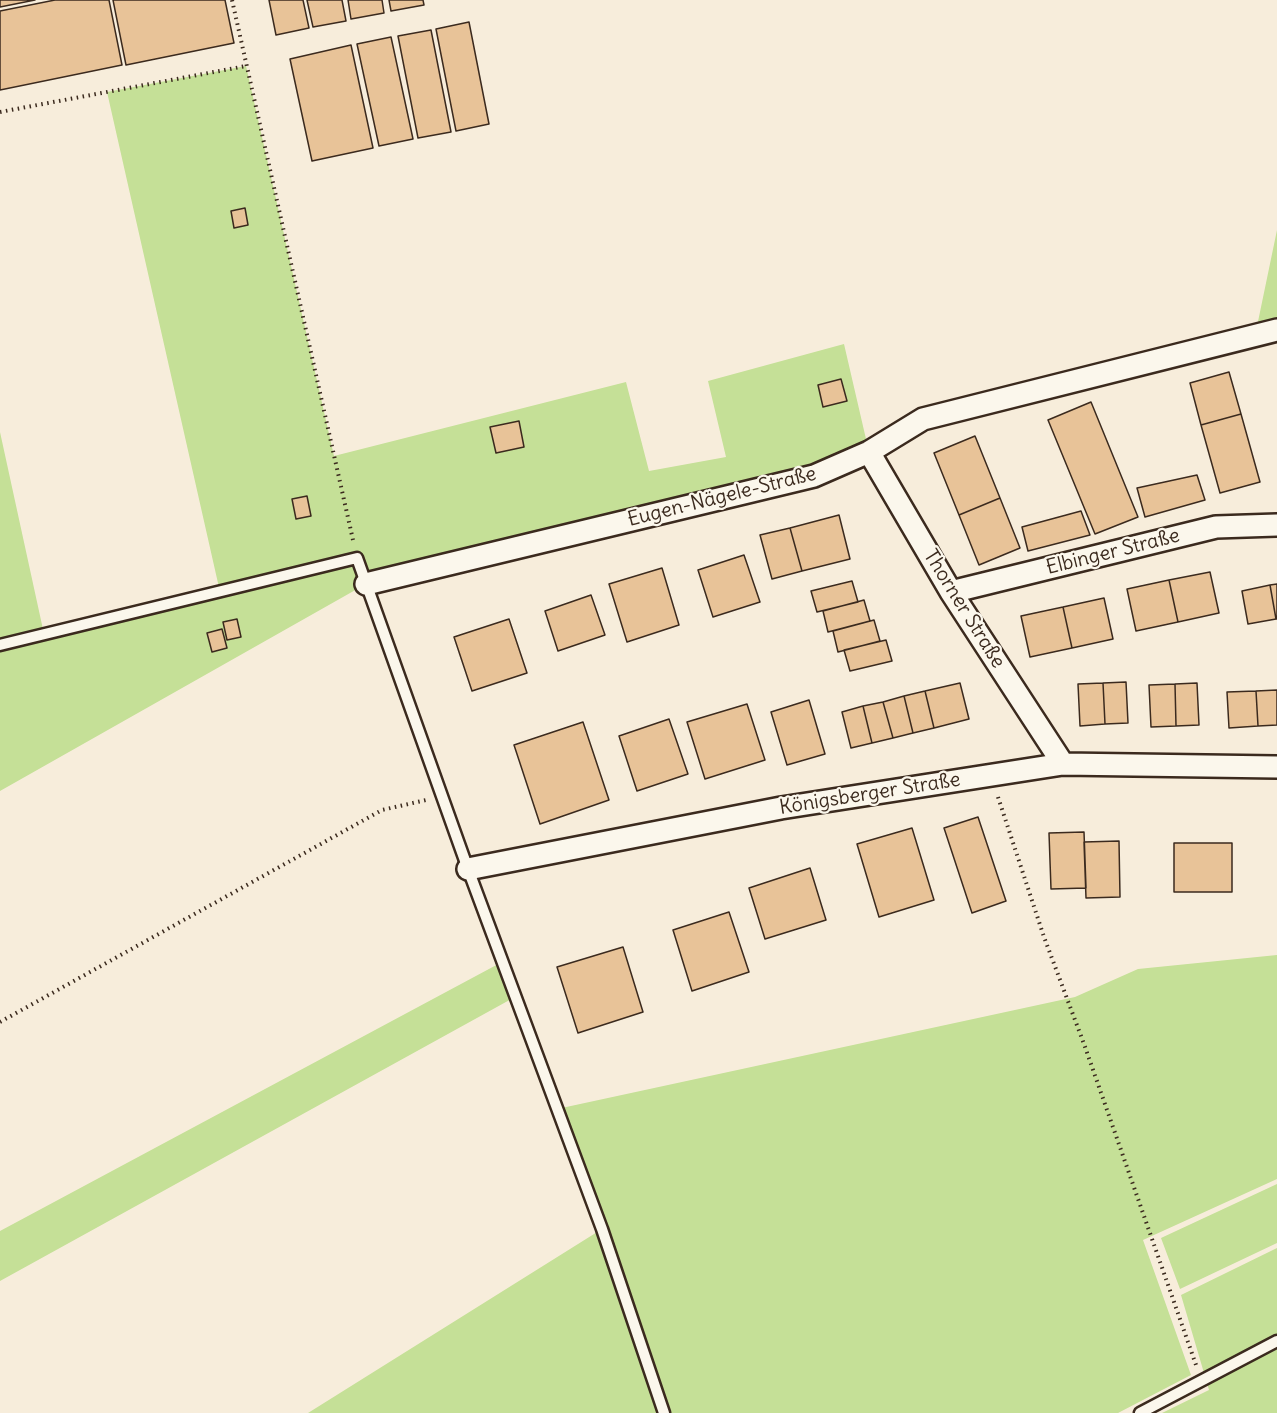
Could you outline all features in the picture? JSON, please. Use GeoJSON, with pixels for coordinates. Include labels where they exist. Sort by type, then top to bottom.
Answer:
{"type":"FeatureCollection","features":[{"type":"Feature","properties":{"kind":"street","name":"Eugen-Nägele-Straße"},"geometry":{"type":"LineString","coordinates":[[366,584],[814,476],[869,452],[923,419],[1277,330]]}},
{"type":"Feature","properties":{"kind":"street","name":"Thorner Straße"},"geometry":{"type":"LineString","coordinates":[[869,452],[951,592],[1063,764]]}},
{"type":"Feature","properties":{"kind":"street","name":"Elbinger Straße"},"geometry":{"type":"LineString","coordinates":[[951,592],[1216,527],[1277,525]]}},
{"type":"Feature","properties":{"kind":"street","name":"Königsberger Straße"},"geometry":{"type":"LineString","coordinates":[[468,870],[781,808],[1063,764],[1277,767]]}},
{"type":"Feature","properties":{"kind":"lane"},"geometry":{"type":"LineString","coordinates":[[0,645],[357,558],[468,870],[602,1229],[664,1413]]}},
{"type":"Feature","properties":{"kind":"lane"},"geometry":{"type":"LineString","coordinates":[[1140,1413],[1277,1341]]}},
{"type":"Feature","properties":{"kind":"path"},"geometry":{"type":"LineString","coordinates":[[232,0],[357,558]]}},
{"type":"Feature","properties":{"kind":"path"},"geometry":{"type":"LineString","coordinates":[[0,112],[246,66]]}},
{"type":"Feature","properties":{"kind":"path"},"geometry":{"type":"LineString","coordinates":[[992,775],[1044,938],[1084,1044],[1201,1380]]}},
{"type":"Feature","properties":{"kind":"path"},"geometry":{"type":"LineString","coordinates":[[0,1022],[382,810],[442,797]]}},
{"type":"Feature","properties":{"kind":"green space"},"geometry":{"type":"Polygon","coordinates":[[[246,66],[334,456],[626,382],[649,471],[726,457],[708,381],[844,344],[869,452],[366,584],[0,791],[0,432],[44,634],[220,592],[107,92],[246,66]]]}},
{"type":"Feature","properties":{"kind":"green space"},"geometry":{"type":"Polygon","coordinates":[[[1277,230],[1277,330],[1255,336],[1277,230]]]}},
{"type":"Feature","properties":{"kind":"green space"},"geometry":{"type":"Polygon","coordinates":[[[1277,955],[1277,1179],[1143,1240],[1191,1375],[1118,1413],[308,1413],[602,1229],[557,1109],[1075,997],[1138,969],[1277,955]]]}},
{"type":"Feature","properties":{"kind":"green space"},"geometry":{"type":"Polygon","coordinates":[[[502,962],[515,997],[0,1281],[0,1231],[502,962]]]}},
{"type":"Feature","properties":{"kind":"green space"},"geometry":{"type":"Polygon","coordinates":[[[1277,1184],[1277,1243],[1180,1289],[1161,1238],[1277,1184]]]}},
{"type":"Feature","properties":{"kind":"green space"},"geometry":{"type":"Polygon","coordinates":[[[1277,1248],[1277,1413],[1162,1413],[1209,1390],[1181,1295],[1277,1248]]]}},
{"type":"Feature","properties":{"kind":"building"},"geometry":{"type":"Polygon","coordinates":[[[0,0],[35,0],[0,7],[0,0]]]}},
{"type":"Feature","properties":{"kind":"building"},"geometry":{"type":"Polygon","coordinates":[[[55,0],[109,0],[122,65],[0,90],[0,11],[55,0]]]}},
{"type":"Feature","properties":{"kind":"building"},"geometry":{"type":"Polygon","coordinates":[[[113,0],[225,0],[234,43],[126,65],[113,0]]]}},
{"type":"Feature","properties":{"kind":"building"},"geometry":{"type":"Polygon","coordinates":[[[269,0],[303,0],[309,28],[276,35],[269,0]]]}},
{"type":"Feature","properties":{"kind":"building"},"geometry":{"type":"Polygon","coordinates":[[[307,0],[342,0],[346,21],[313,27],[307,0]]]}},
{"type":"Feature","properties":{"kind":"building"},"geometry":{"type":"Polygon","coordinates":[[[348,0],[382,0],[384,13],[351,19],[348,0]]]}},
{"type":"Feature","properties":{"kind":"building"},"geometry":{"type":"Polygon","coordinates":[[[389,0],[423,0],[424,5],[391,11],[389,0]]]}},
{"type":"Feature","properties":{"kind":"building"},"geometry":{"type":"Polygon","coordinates":[[[469,22],[489,124],[456,131],[436,29],[469,22]]]}},
{"type":"Feature","properties":{"kind":"building"},"geometry":{"type":"Polygon","coordinates":[[[431,30],[451,132],[418,138],[398,36],[431,30]]]}},
{"type":"Feature","properties":{"kind":"building"},"geometry":{"type":"Polygon","coordinates":[[[391,37],[413,139],[379,146],[357,44],[391,37]]]}},
{"type":"Feature","properties":{"kind":"building"},"geometry":{"type":"Polygon","coordinates":[[[351,45],[373,148],[312,161],[290,59],[351,45]]]}},
{"type":"Feature","properties":{"kind":"building"},"geometry":{"type":"Polygon","coordinates":[[[245,208],[248,225],[234,228],[231,211],[245,208]]]}},
{"type":"Feature","properties":{"kind":"building"},"geometry":{"type":"Polygon","coordinates":[[[1229,372],[1241,414],[1201,425],[1190,383],[1229,372]]]}},
{"type":"Feature","properties":{"kind":"building"},"geometry":{"type":"Polygon","coordinates":[[[841,379],[847,401],[823,407],[818,385],[841,379]]]}},
{"type":"Feature","properties":{"kind":"building"},"geometry":{"type":"Polygon","coordinates":[[[1091,402],[1138,517],[1095,534],[1048,420],[1091,402]]]}},
{"type":"Feature","properties":{"kind":"building"},"geometry":{"type":"Polygon","coordinates":[[[1241,414],[1260,482],[1220,493],[1201,425],[1241,414]]]}},
{"type":"Feature","properties":{"kind":"building"},"geometry":{"type":"Polygon","coordinates":[[[519,421],[524,447],[496,453],[490,427],[519,421]]]}},
{"type":"Feature","properties":{"kind":"building"},"geometry":{"type":"Polygon","coordinates":[[[975,436],[1000,498],[959,515],[934,453],[975,436]]]}},
{"type":"Feature","properties":{"kind":"building"},"geometry":{"type":"Polygon","coordinates":[[[1197,475],[1205,500],[1145,517],[1137,488],[1197,475]]]}},
{"type":"Feature","properties":{"kind":"building"},"geometry":{"type":"Polygon","coordinates":[[[307,496],[311,516],[296,519],[292,499],[307,496]]]}},
{"type":"Feature","properties":{"kind":"building"},"geometry":{"type":"Polygon","coordinates":[[[1000,498],[1020,548],[979,565],[959,515],[1000,498]]]}},
{"type":"Feature","properties":{"kind":"building"},"geometry":{"type":"Polygon","coordinates":[[[1081,511],[1090,535],[1028,551],[1022,527],[1081,511]]]}},
{"type":"Feature","properties":{"kind":"building"},"geometry":{"type":"Polygon","coordinates":[[[839,515],[850,559],[802,571],[790,528],[839,515]]]}},
{"type":"Feature","properties":{"kind":"building"},"geometry":{"type":"Polygon","coordinates":[[[790,528],[802,571],[772,579],[760,535],[790,528]]]}},
{"type":"Feature","properties":{"kind":"building"},"geometry":{"type":"Polygon","coordinates":[[[744,555],[760,602],[713,617],[698,570],[744,555]]]}},
{"type":"Feature","properties":{"kind":"building"},"geometry":{"type":"Polygon","coordinates":[[[662,568],[679,625],[627,642],[609,584],[662,568]]]}},
{"type":"Feature","properties":{"kind":"building"},"geometry":{"type":"Polygon","coordinates":[[[1210,572],[1219,613],[1178,622],[1169,580],[1210,572]]]}},
{"type":"Feature","properties":{"kind":"building"},"geometry":{"type":"Polygon","coordinates":[[[1169,580],[1178,622],[1136,631],[1127,589],[1169,580]]]}},
{"type":"Feature","properties":{"kind":"building"},"geometry":{"type":"Polygon","coordinates":[[[852,581],[858,602],[817,612],[811,591],[852,581]]]}},
{"type":"Feature","properties":{"kind":"building"},"geometry":{"type":"Polygon","coordinates":[[[1277,584],[1277,619],[1276,619],[1270,585],[1277,584]]]}},
{"type":"Feature","properties":{"kind":"building"},"geometry":{"type":"Polygon","coordinates":[[[1270,585],[1276,619],[1248,624],[1242,591],[1270,585]]]}},
{"type":"Feature","properties":{"kind":"building"},"geometry":{"type":"Polygon","coordinates":[[[591,595],[605,635],[558,651],[545,611],[591,595]]]}},
{"type":"Feature","properties":{"kind":"building"},"geometry":{"type":"Polygon","coordinates":[[[1104,598],[1113,639],[1072,648],[1063,607],[1104,598]]]}},
{"type":"Feature","properties":{"kind":"building"},"geometry":{"type":"Polygon","coordinates":[[[864,600],[870,621],[828,632],[823,611],[864,600]]]}},
{"type":"Feature","properties":{"kind":"building"},"geometry":{"type":"Polygon","coordinates":[[[1063,607],[1072,648],[1030,657],[1021,616],[1063,607]]]}},
{"type":"Feature","properties":{"kind":"building"},"geometry":{"type":"Polygon","coordinates":[[[237,619],[241,637],[227,640],[223,622],[237,619]]]}},
{"type":"Feature","properties":{"kind":"building"},"geometry":{"type":"Polygon","coordinates":[[[509,619],[527,673],[472,691],[454,637],[509,619]]]}},
{"type":"Feature","properties":{"kind":"building"},"geometry":{"type":"Polygon","coordinates":[[[874,620],[880,641],[838,652],[833,631],[874,620]]]}},
{"type":"Feature","properties":{"kind":"building"},"geometry":{"type":"Polygon","coordinates":[[[222,629],[227,648],[212,652],[207,633],[222,629]]]}},
{"type":"Feature","properties":{"kind":"building"},"geometry":{"type":"Polygon","coordinates":[[[886,640],[892,661],[850,671],[844,650],[886,640]]]}},
{"type":"Feature","properties":{"kind":"building"},"geometry":{"type":"Polygon","coordinates":[[[1126,682],[1128,723],[1105,724],[1103,683],[1126,682]]]}},
{"type":"Feature","properties":{"kind":"building"},"geometry":{"type":"Polygon","coordinates":[[[960,683],[969,719],[934,728],[925,691],[960,683]]]}},
{"type":"Feature","properties":{"kind":"building"},"geometry":{"type":"Polygon","coordinates":[[[1103,683],[1105,724],[1080,726],[1078,684],[1103,683]]]}},
{"type":"Feature","properties":{"kind":"building"},"geometry":{"type":"Polygon","coordinates":[[[1197,683],[1199,725],[1176,726],[1175,684],[1197,683]]]}},
{"type":"Feature","properties":{"kind":"building"},"geometry":{"type":"Polygon","coordinates":[[[1175,684],[1176,726],[1151,727],[1149,685],[1175,684]]]}},
{"type":"Feature","properties":{"kind":"building"},"geometry":{"type":"Polygon","coordinates":[[[1277,690],[1277,725],[1258,726],[1256,691],[1277,690]]]}},
{"type":"Feature","properties":{"kind":"building"},"geometry":{"type":"Polygon","coordinates":[[[925,691],[934,728],[913,733],[904,696],[925,691]]]}},
{"type":"Feature","properties":{"kind":"building"},"geometry":{"type":"Polygon","coordinates":[[[1256,691],[1258,726],[1229,728],[1227,692],[1256,691]]]}},
{"type":"Feature","properties":{"kind":"building"},"geometry":{"type":"Polygon","coordinates":[[[904,696],[913,733],[893,738],[883,702],[904,696]]]}},
{"type":"Feature","properties":{"kind":"building"},"geometry":{"type":"Polygon","coordinates":[[[809,700],[825,754],[787,765],[771,712],[809,700]]]}},
{"type":"Feature","properties":{"kind":"building"},"geometry":{"type":"Polygon","coordinates":[[[883,702],[893,738],[872,743],[863,706],[883,702]]]}},
{"type":"Feature","properties":{"kind":"building"},"geometry":{"type":"Polygon","coordinates":[[[747,704],[765,760],[705,779],[687,722],[747,704]]]}},
{"type":"Feature","properties":{"kind":"building"},"geometry":{"type":"Polygon","coordinates":[[[863,706],[872,743],[851,748],[842,712],[863,706]]]}},
{"type":"Feature","properties":{"kind":"building"},"geometry":{"type":"Polygon","coordinates":[[[669,719],[688,774],[637,791],[619,736],[669,719]]]}},
{"type":"Feature","properties":{"kind":"building"},"geometry":{"type":"Polygon","coordinates":[[[583,722],[609,800],[540,824],[514,745],[583,722]]]}},
{"type":"Feature","properties":{"kind":"building"},"geometry":{"type":"Polygon","coordinates":[[[978,817],[1006,901],[972,913],[944,828],[978,817]]]}},
{"type":"Feature","properties":{"kind":"building"},"geometry":{"type":"Polygon","coordinates":[[[912,828],[934,900],[879,917],[857,844],[912,828]]]}},
{"type":"Feature","properties":{"kind":"building"},"geometry":{"type":"Polygon","coordinates":[[[1084,832],[1086,888],[1051,889],[1049,833],[1084,832]]]}},
{"type":"Feature","properties":{"kind":"building"},"geometry":{"type":"Polygon","coordinates":[[[1119,841],[1120,897],[1086,898],[1084,842],[1119,841]]]}},
{"type":"Feature","properties":{"kind":"building"},"geometry":{"type":"Polygon","coordinates":[[[1174,843],[1232,843],[1232,892],[1174,892],[1174,843]]]}},
{"type":"Feature","properties":{"kind":"building"},"geometry":{"type":"Polygon","coordinates":[[[810,868],[826,920],[765,939],[749,888],[810,868]]]}},
{"type":"Feature","properties":{"kind":"building"},"geometry":{"type":"Polygon","coordinates":[[[729,912],[749,972],[692,991],[673,930],[729,912]]]}},
{"type":"Feature","properties":{"kind":"building"},"geometry":{"type":"Polygon","coordinates":[[[623,947],[643,1012],[578,1033],[557,967],[623,947]]]}}]}
